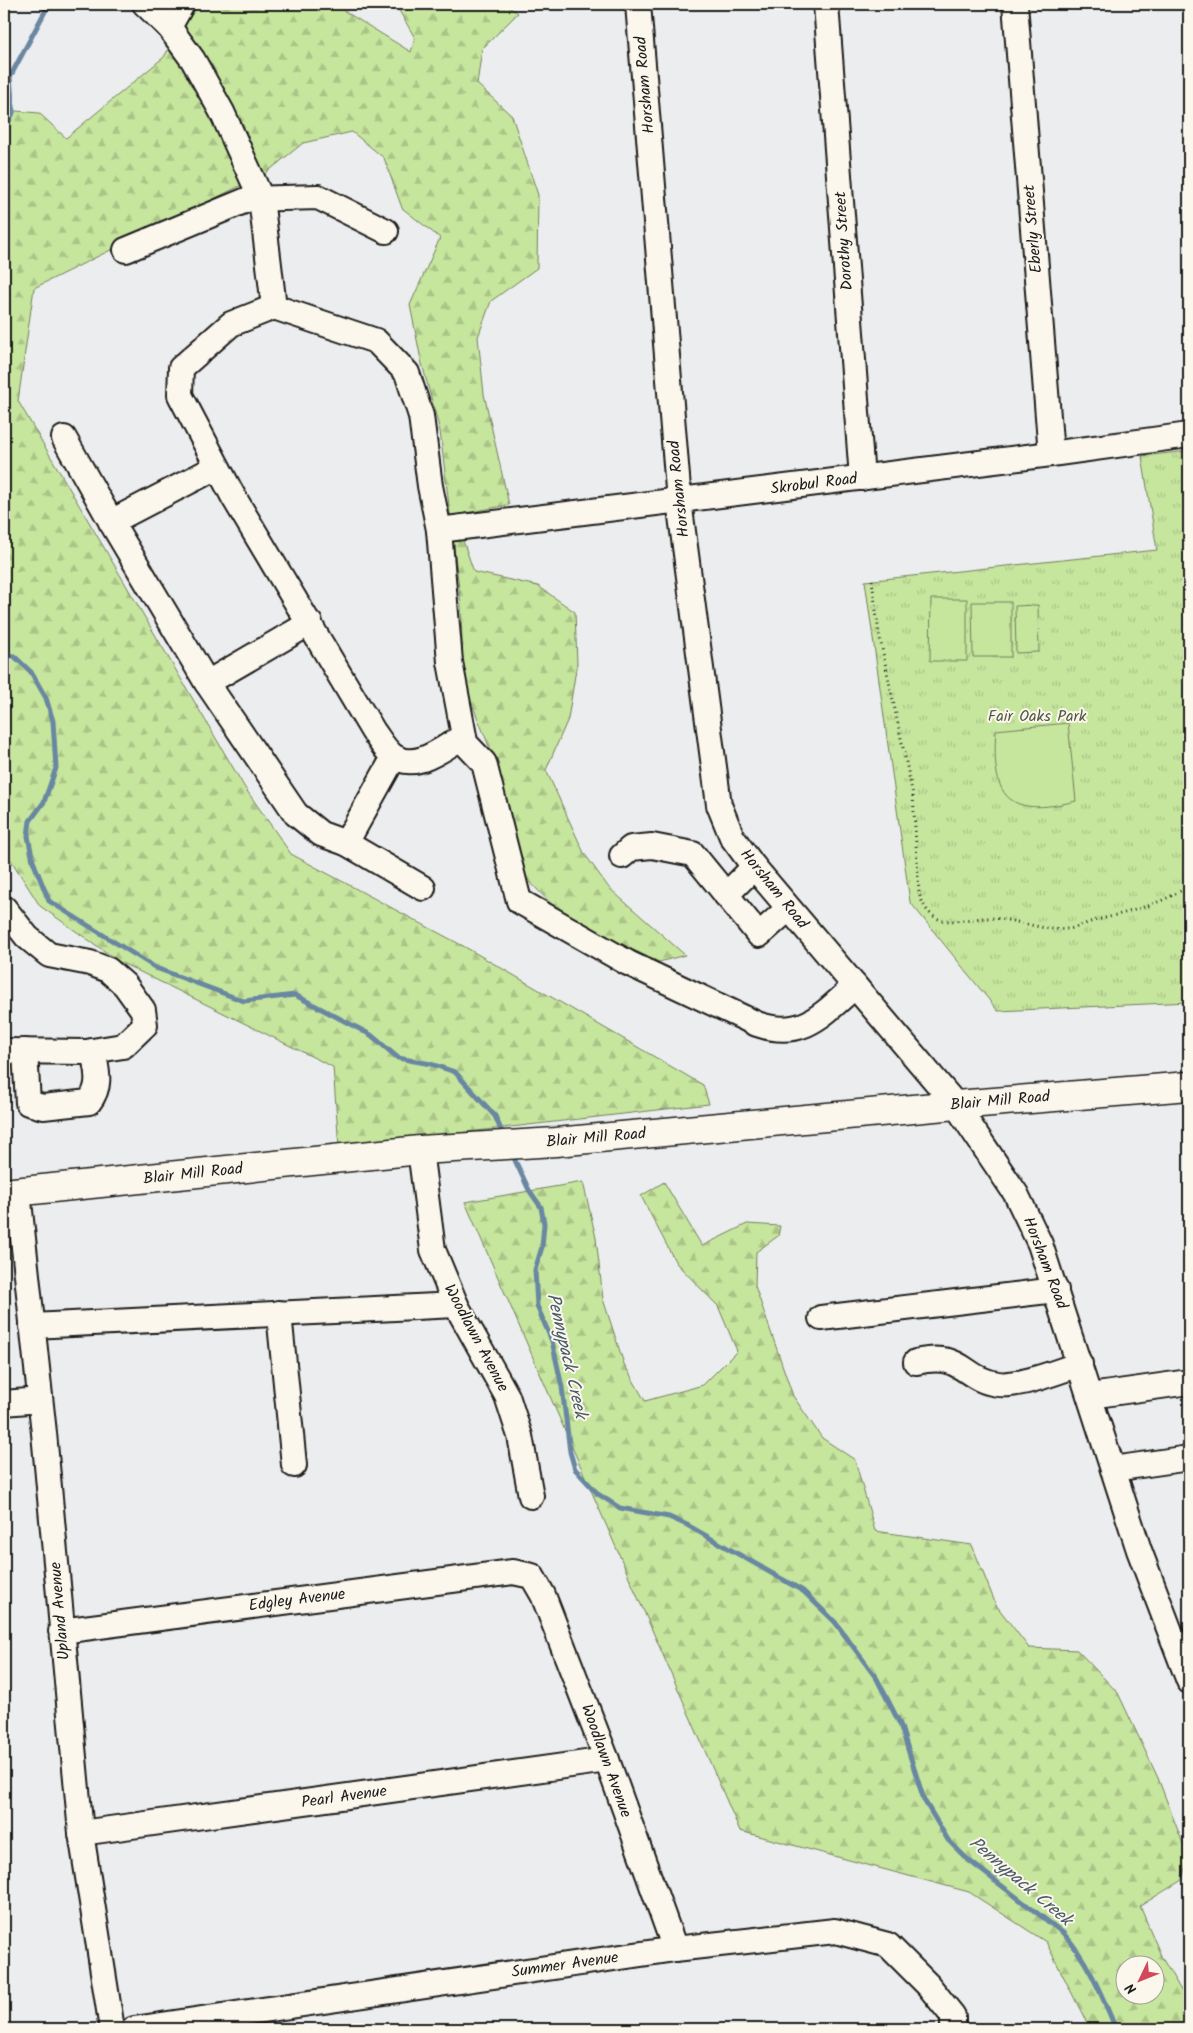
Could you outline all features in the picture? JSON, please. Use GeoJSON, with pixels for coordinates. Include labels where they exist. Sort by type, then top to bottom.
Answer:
{"type":"FeatureCollection","features":[{"type":"Feature","properties":{"kind":"main road","name":"Blair Mill Road"},"geometry":{"type":"LineString","coordinates":[[11,1192],[420,1150],[556,1142],[956,1105],[1189,1086]]}},
{"type":"Feature","properties":{"kind":"street"},"geometry":{"type":"LineString","coordinates":[[145,4],[169,27],[193,60],[222,112],[261,198],[274,308]]}},
{"type":"Feature","properties":{"kind":"street"},"geometry":{"type":"LineString","coordinates":[[169,27],[182,4]]}},
{"type":"Feature","properties":{"kind":"street","name":"Horsham Road"},"geometry":{"type":"LineString","coordinates":[[638,4],[679,501],[719,805],[732,837],[754,867],[956,1105],[1016,1194],[1040,1244],[1139,1550],[1189,1681]]}},
{"type":"Feature","properties":{"kind":"street","name":"Dorothy Street"},"geometry":{"type":"LineString","coordinates":[[826,4],[862,478]]}},
{"type":"Feature","properties":{"kind":"street","name":"Eberly Street"},"geometry":{"type":"LineString","coordinates":[[1015,4],[1051,454]]}},
{"type":"Feature","properties":{"kind":"street"},"geometry":{"type":"LineString","coordinates":[[126,250],[249,198],[318,197],[386,231]]}},
{"type":"Feature","properties":{"kind":"street"},"geometry":{"type":"LineString","coordinates":[[464,736],[421,762],[394,757],[373,731],[217,466],[180,395],[181,368],[231,324],[274,308],[376,341],[407,373],[421,416],[430,486],[439,530],[450,662],[464,736],[465,743],[484,763],[519,901],[628,963],[758,1024],[775,1030],[792,1029],[810,1023],[855,986]]}},
{"type":"Feature","properties":{"kind":"street","name":"Skrobul Road"},"geometry":{"type":"LineString","coordinates":[[439,530],[1051,454],[1189,434]]}},
{"type":"Feature","properties":{"kind":"street"},"geometry":{"type":"LineString","coordinates":[[64,438],[111,522],[207,683],[296,814],[321,834],[346,843],[423,888]]}},
{"type":"Feature","properties":{"kind":"street"},"geometry":{"type":"LineString","coordinates":[[111,522],[217,466]]}},
{"type":"Feature","properties":{"kind":"street"},"geometry":{"type":"LineString","coordinates":[[207,683],[310,623]]}},
{"type":"Feature","properties":{"kind":"street"},"geometry":{"type":"LineString","coordinates":[[346,843],[394,757]]}},
{"type":"Feature","properties":{"kind":"street"},"geometry":{"type":"LineString","coordinates":[[622,856],[631,848],[652,846],[692,854],[759,935],[788,909]]}},
{"type":"Feature","properties":{"kind":"street"},"geometry":{"type":"LineString","coordinates":[[726,895],[754,867]]}},
{"type":"Feature","properties":{"kind":"street"},"geometry":{"type":"LineString","coordinates":[[4,908],[28,937],[49,954],[90,963],[108,970],[126,985],[143,1010],[145,1025],[123,1046],[89,1051],[15,1051],[28,1103],[43,1107],[89,1102],[97,1091],[97,1069],[89,1051]]}},
{"type":"Feature","properties":{"kind":"street","name":"Woodlawn Avenue"},"geometry":{"type":"LineString","coordinates":[[420,1150],[433,1250],[456,1305],[507,1396],[520,1436],[531,1496]]}},
{"type":"Feature","properties":{"kind":"street","name":"Upland Avenue"},"geometry":{"type":"LineString","coordinates":[[11,1192],[32,1326],[81,1833],[112,2029]]}},
{"type":"Feature","properties":{"kind":"street"},"geometry":{"type":"LineString","coordinates":[[821,1318],[1056,1290]]}},
{"type":"Feature","properties":{"kind":"street"},"geometry":{"type":"LineString","coordinates":[[32,1326],[456,1305]]}},
{"type":"Feature","properties":{"kind":"street"},"geometry":{"type":"LineString","coordinates":[[279,1314],[294,1465]]}},
{"type":"Feature","properties":{"kind":"street"},"geometry":{"type":"LineString","coordinates":[[916,1362],[937,1358],[951,1361],[982,1379],[1000,1384],[1038,1378],[1080,1364]]}},
{"type":"Feature","properties":{"kind":"street"},"geometry":{"type":"LineString","coordinates":[[1090,1396],[1189,1382]]}},
{"type":"Feature","properties":{"kind":"street"},"geometry":{"type":"LineString","coordinates":[[4,1403],[40,1400]]}},
{"type":"Feature","properties":{"kind":"street"},"geometry":{"type":"LineString","coordinates":[[1113,1469],[1189,1458]]}},
{"type":"Feature","properties":{"kind":"street","name":"Edgley Avenue"},"geometry":{"type":"LineString","coordinates":[[62,1631],[513,1572],[532,1576]]}},
{"type":"Feature","properties":{"kind":"street","name":"Woodlawn Avenue"},"geometry":{"type":"LineString","coordinates":[[532,1576],[543,1595],[607,1760],[675,1949]]}},
{"type":"Feature","properties":{"kind":"street","name":"Pearl Avenue"},"geometry":{"type":"LineString","coordinates":[[81,1833],[607,1760]]}},
{"type":"Feature","properties":{"kind":"street","name":"Summer Avenue"},"geometry":{"type":"LineString","coordinates":[[134,2029],[675,1949],[835,1931],[888,1944],[928,1985],[953,2016],[953,2029]]}},
{"type":"Feature","properties":{"kind":"path"},"geometry":{"type":"LineString","coordinates":[[872,580],[879,634],[912,795],[919,892],[923,905],[934,917],[945,922],[993,918],[1030,926],[1068,930],[1144,909],[1189,886]]}},
{"type":"Feature","properties":{"kind":"green space"},"geometry":{"type":"Polygon","coordinates":[[[194,4],[333,4],[411,52],[415,38],[397,7],[400,4],[504,4],[518,13],[482,49],[477,84],[512,116],[538,195],[537,268],[491,301],[478,337],[484,394],[509,505],[454,515],[474,572],[538,586],[575,612],[577,663],[568,719],[546,770],[584,853],[609,888],[685,955],[659,962],[565,918],[527,879],[491,751],[463,682],[461,605],[440,431],[421,360],[410,305],[440,238],[402,208],[384,158],[352,132],[303,143],[266,173],[34,288],[18,401],[245,788],[291,854],[465,947],[703,1085],[709,1104],[339,1147],[333,1067],[120,962],[40,906],[4,849],[4,110],[39,113],[66,138],[164,57],[194,4]]]}},
{"type":"Feature","properties":{"kind":"green space","name":"Fair Oaks Park"},"geometry":{"type":"Polygon","coordinates":[[[1189,451],[1189,1002],[998,1011],[910,902],[865,581],[1157,550],[1142,456],[1189,451]]]}},
{"type":"Feature","properties":{"kind":"green space"},"geometry":{"type":"Polygon","coordinates":[[[931,599],[967,599],[967,661],[930,661],[931,599]]]}},
{"type":"Feature","properties":{"kind":"green space"},"geometry":{"type":"Polygon","coordinates":[[[972,602],[1011,602],[1011,657],[973,657],[972,602]]]}},
{"type":"Feature","properties":{"kind":"green space"},"geometry":{"type":"Polygon","coordinates":[[[1038,605],[1039,652],[1016,653],[1015,606],[1038,605]]]}},
{"type":"Feature","properties":{"kind":"green space"},"geometry":{"type":"Polygon","coordinates":[[[1068,723],[1076,801],[1053,806],[1034,807],[1019,804],[1008,797],[1001,787],[997,772],[995,753],[996,730],[1068,723]]]}},
{"type":"Feature","properties":{"kind":"green space"},"geometry":{"type":"Polygon","coordinates":[[[583,1182],[596,1238],[603,1299],[624,1364],[645,1401],[703,1385],[737,1351],[718,1306],[676,1263],[641,1196],[664,1182],[702,1246],[747,1224],[780,1226],[778,1236],[756,1252],[755,1286],[793,1396],[822,1438],[855,1460],[875,1531],[972,1545],[996,1605],[1029,1648],[1077,1650],[1118,1693],[1158,1778],[1188,1857],[1182,1880],[1140,1906],[1161,1956],[1116,1956],[1116,2006],[1166,2006],[1166,1965],[1189,2004],[1189,2029],[1090,2029],[1046,1942],[969,1892],[740,1831],[465,1202],[583,1182]]]}},
{"type":"Feature","properties":{"kind":"waterway","name":"Pennypack Creek"},"geometry":{"type":"LineString","coordinates":[[4,131],[13,113],[10,77],[49,4]]}},
{"type":"Feature","properties":{"kind":"waterway","name":"Pennypack Creek"},"geometry":{"type":"LineString","coordinates":[[4,655],[14,656],[31,672],[46,698],[53,721],[56,768],[44,802],[30,821],[28,836],[33,861],[49,901],[156,968],[244,1001],[295,995],[371,1035],[398,1058],[431,1064],[455,1072],[495,1116],[504,1137]]}},
{"type":"Feature","properties":{"kind":"waterway","name":"Pennypack Creek"},"geometry":{"type":"LineString","coordinates":[[512,1154],[529,1190],[541,1207],[544,1224],[542,1247],[535,1270],[537,1306],[552,1341],[562,1387],[570,1452],[575,1469],[598,1494],[620,1508],[669,1517],[687,1525],[803,1591],[835,1622],[877,1679],[900,1724],[924,1800],[948,1840],[967,1859],[1063,1933],[1087,1967],[1100,1991],[1116,2029]]}}]}
